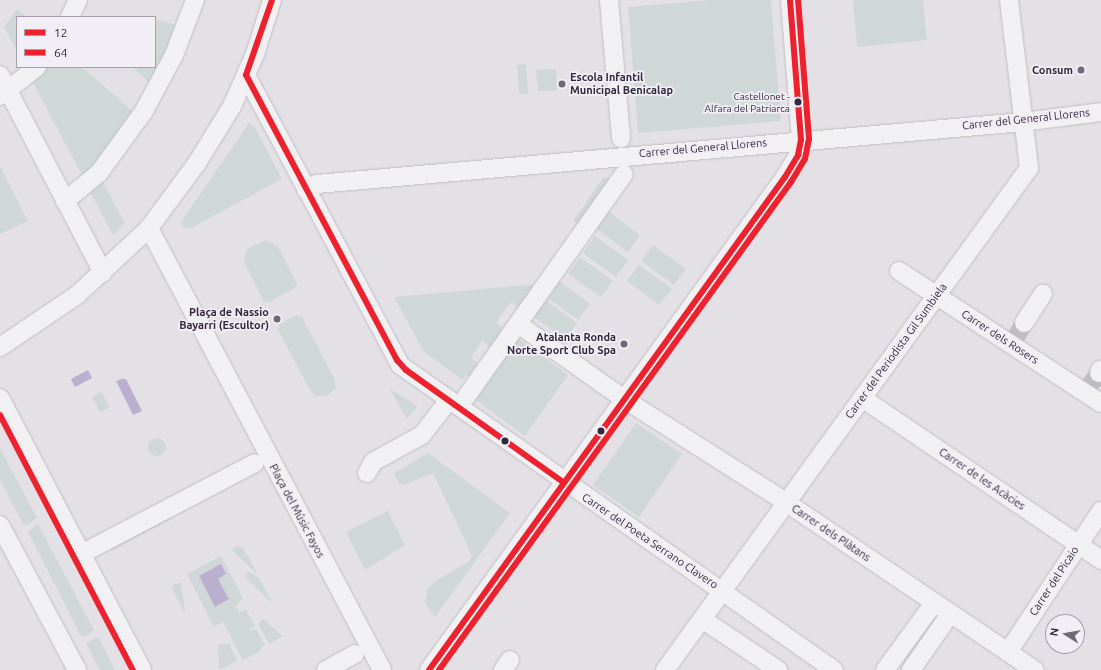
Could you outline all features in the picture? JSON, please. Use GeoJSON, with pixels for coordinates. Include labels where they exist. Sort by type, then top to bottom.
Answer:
{"type":"FeatureCollection","features":[{"type":"Feature","properties":{"kind":"street"},"geometry":{"type":"LineString","coordinates":[[70,16],[78,0]]}},
{"type":"Feature","properties":{"kind":"street"},"geometry":{"type":"LineString","coordinates":[[65,201],[99,173],[144,111],[174,55],[195,0]]}},
{"type":"Feature","properties":{"kind":"street"},"geometry":{"type":"LineString","coordinates":[[0,347],[49,316],[103,273],[149,228],[213,140],[246,75],[272,0]]}},
{"type":"Feature","properties":{"kind":"street"},"geometry":{"type":"LineString","coordinates":[[609,0],[621,138]]}},
{"type":"Feature","properties":{"kind":"street"},"geometry":{"type":"LineString","coordinates":[[429,670],[563,482],[785,176],[798,155],[801,140],[790,0]]}},
{"type":"Feature","properties":{"kind":"street","name":"Carrer del Periodista Gil Sumbiela"},"geometry":{"type":"LineString","coordinates":[[665,670],[1029,168],[1009,0]]}},
{"type":"Feature","properties":{"kind":"street"},"geometry":{"type":"LineString","coordinates":[[4,94],[36,68]]}},
{"type":"Feature","properties":{"kind":"street"},"geometry":{"type":"LineString","coordinates":[[0,75],[4,94],[65,201],[103,273]]}},
{"type":"Feature","properties":{"kind":"street","name":"Carrer del Poeta Serrano Clavero"},"geometry":{"type":"LineString","coordinates":[[246,75],[397,360],[406,370],[457,399],[563,482],[834,670]]}},
{"type":"Feature","properties":{"kind":"street","name":"Carrer del General Llorens"},"geometry":{"type":"LineString","coordinates":[[306,190],[317,184],[801,140],[1023,122],[1101,112]]}},
{"type":"Feature","properties":{"kind":"street"},"geometry":{"type":"LineString","coordinates":[[367,473],[374,462],[422,435],[457,399],[518,324],[624,174]]}},
{"type":"Feature","properties":{"kind":"street","name":"Plaça del Músic Fayos"},"geometry":{"type":"LineString","coordinates":[[149,228],[382,670]]}},
{"type":"Feature","properties":{"kind":"street","name":"Carrer dels Rosers"},"geometry":{"type":"LineString","coordinates":[[899,271],[936,295],[1017,335],[1094,380],[1101,403]]}},
{"type":"Feature","properties":{"kind":"street"},"geometry":{"type":"LineString","coordinates":[[1017,335],[1043,294]]}},
{"type":"Feature","properties":{"kind":"street","name":"Carrer dels Plàtans"},"geometry":{"type":"LineString","coordinates":[[518,324],[624,399],[787,503],[1035,670]]}},
{"type":"Feature","properties":{"kind":"street"},"geometry":{"type":"LineString","coordinates":[[0,398],[142,670]]}},
{"type":"Feature","properties":{"kind":"street","name":"Carrer de les Acàcies"},"geometry":{"type":"LineString","coordinates":[[862,398],[1101,560]]}},
{"type":"Feature","properties":{"kind":"street"},"geometry":{"type":"LineString","coordinates":[[82,554],[255,463]]}},
{"type":"Feature","properties":{"kind":"street","name":"Carrer del Picaio"},"geometry":{"type":"LineString","coordinates":[[1008,652],[1101,511]]}},
{"type":"Feature","properties":{"kind":"street"},"geometry":{"type":"LineString","coordinates":[[0,525],[77,670]]}},
{"type":"Feature","properties":{"kind":"street"},"geometry":{"type":"LineString","coordinates":[[885,670],[934,603]]}},
{"type":"Feature","properties":{"kind":"street"},"geometry":{"type":"LineString","coordinates":[[911,670],[950,614]]}},
{"type":"Feature","properties":{"kind":"street"},"geometry":{"type":"LineString","coordinates":[[702,619],[778,670]]}},
{"type":"Feature","properties":{"kind":"street"},"geometry":{"type":"LineString","coordinates":[[326,670],[355,654]]}},
{"type":"Feature","properties":{"kind":"shaded area"},"geometry":{"type":"Polygon","coordinates":[[[711,0],[771,0],[781,121],[638,133],[628,7],[711,0]]]}},
{"type":"Feature","properties":{"kind":"shaded area"},"geometry":{"type":"Polygon","coordinates":[[[853,0],[923,0],[927,40],[857,47],[853,0]]]}},
{"type":"Feature","properties":{"kind":"shaded area"},"geometry":{"type":"Polygon","coordinates":[[[17,9],[25,16],[16,16],[16,49],[4,27],[17,9]]]}},
{"type":"Feature","properties":{"kind":"shaded area"},"geometry":{"type":"Polygon","coordinates":[[[156,19],[179,26],[152,85],[133,68],[156,68],[156,19]]]}},
{"type":"Feature","properties":{"kind":"shaded area"},"geometry":{"type":"Polygon","coordinates":[[[526,64],[528,94],[519,94],[517,65],[526,64]]]}},
{"type":"Feature","properties":{"kind":"shaded area"},"geometry":{"type":"Polygon","coordinates":[[[44,68],[83,68],[135,113],[84,179],[32,81],[44,68]]]}},
{"type":"Feature","properties":{"kind":"shaded area"},"geometry":{"type":"Polygon","coordinates":[[[556,69],[557,90],[538,91],[536,70],[556,69]]]}},
{"type":"Feature","properties":{"kind":"shaded area"},"geometry":{"type":"Polygon","coordinates":[[[249,123],[255,127],[282,179],[191,228],[184,228],[182,225],[183,219],[249,123]]]}},
{"type":"Feature","properties":{"kind":"shaded area"},"geometry":{"type":"Polygon","coordinates":[[[0,166],[28,221],[0,234],[0,166]]]}},
{"type":"Feature","properties":{"kind":"shaded area"},"geometry":{"type":"Polygon","coordinates":[[[603,178],[614,178],[580,226],[573,221],[603,178]]]}},
{"type":"Feature","properties":{"kind":"shaded area"},"geometry":{"type":"Polygon","coordinates":[[[101,179],[125,223],[113,235],[90,192],[101,179]]]}},
{"type":"Feature","properties":{"kind":"shaded area"},"geometry":{"type":"Polygon","coordinates":[[[608,211],[640,235],[628,252],[595,228],[608,211]]]}},
{"type":"Feature","properties":{"kind":"shaded area"},"geometry":{"type":"Polygon","coordinates":[[[595,236],[628,260],[616,277],[583,253],[595,236]]]}},
{"type":"Feature","properties":{"kind":"shaded area"},"geometry":{"type":"Polygon","coordinates":[[[266,240],[278,246],[297,284],[296,287],[268,303],[264,302],[244,262],[247,249],[266,240]]]}},
{"type":"Feature","properties":{"kind":"shaded area"},"geometry":{"type":"Polygon","coordinates":[[[653,245],[686,269],[674,285],[641,261],[653,245]]]}},
{"type":"Feature","properties":{"kind":"shaded area"},"geometry":{"type":"Polygon","coordinates":[[[580,257],[613,281],[601,297],[568,274],[580,257]]]}},
{"type":"Feature","properties":{"kind":"shaded area"},"geometry":{"type":"Polygon","coordinates":[[[639,265],[672,289],[659,305],[627,281],[639,265]]]}},
{"type":"Feature","properties":{"kind":"shaded area"},"geometry":{"type":"Polygon","coordinates":[[[558,280],[590,304],[578,320],[546,297],[558,280]]]}},
{"type":"Feature","properties":{"kind":"shaded area"},"geometry":{"type":"Polygon","coordinates":[[[538,284],[520,309],[511,302],[496,323],[505,330],[492,348],[482,341],[471,358],[480,365],[470,378],[466,375],[463,380],[424,352],[394,297],[538,284]]]}},
{"type":"Feature","properties":{"kind":"shaded area"},"geometry":{"type":"Polygon","coordinates":[[[544,299],[577,323],[565,339],[532,316],[544,299]]]}},
{"type":"Feature","properties":{"kind":"shaded area"},"geometry":{"type":"Polygon","coordinates":[[[296,315],[302,317],[334,378],[336,388],[327,396],[316,396],[310,390],[278,330],[279,324],[296,315]]]}},
{"type":"Feature","properties":{"kind":"shaded area"},"geometry":{"type":"Polygon","coordinates":[[[516,337],[568,375],[525,436],[473,398],[516,337]]]}},
{"type":"Feature","properties":{"kind":"shaded area"},"geometry":{"type":"Polygon","coordinates":[[[88,370],[92,378],[75,387],[71,379],[88,370]]]}},
{"type":"Feature","properties":{"kind":"shaded area"},"geometry":{"type":"Polygon","coordinates":[[[126,379],[142,411],[133,415],[116,381],[126,379]]]}},
{"type":"Feature","properties":{"kind":"shaded area"},"geometry":{"type":"Polygon","coordinates":[[[389,388],[417,406],[407,419],[389,388]]]}},
{"type":"Feature","properties":{"kind":"shaded area"},"geometry":{"type":"Polygon","coordinates":[[[101,392],[110,407],[100,412],[92,397],[101,392]]]}},
{"type":"Feature","properties":{"kind":"shaded area"},"geometry":{"type":"Polygon","coordinates":[[[636,423],[682,454],[639,517],[593,485],[636,423]]]}},
{"type":"Feature","properties":{"kind":"shaded area"},"geometry":{"type":"Polygon","coordinates":[[[153,438],[161,438],[166,443],[164,454],[161,456],[153,456],[148,451],[148,443],[153,438]]]}},
{"type":"Feature","properties":{"kind":"shaded area"},"geometry":{"type":"Polygon","coordinates":[[[0,448],[37,518],[27,525],[23,524],[0,479],[0,448]]]}},
{"type":"Feature","properties":{"kind":"shaded area"},"geometry":{"type":"Polygon","coordinates":[[[428,453],[510,513],[435,617],[425,603],[427,589],[434,582],[468,562],[472,556],[433,473],[403,485],[399,484],[394,473],[428,453]]]}},
{"type":"Feature","properties":{"kind":"shaded area"},"geometry":{"type":"Polygon","coordinates":[[[388,511],[405,545],[365,570],[346,532],[388,511]]]}},
{"type":"Feature","properties":{"kind":"shaded area"},"geometry":{"type":"Polygon","coordinates":[[[173,513],[173,518],[113,550],[111,546],[173,513]]]}},
{"type":"Feature","properties":{"kind":"shaded area"},"geometry":{"type":"Polygon","coordinates":[[[38,524],[94,630],[85,637],[81,636],[28,532],[38,524]]]}},
{"type":"Feature","properties":{"kind":"shaded area"},"geometry":{"type":"Polygon","coordinates":[[[237,545],[244,549],[258,575],[232,550],[237,545]]]}},
{"type":"Feature","properties":{"kind":"shaded area"},"geometry":{"type":"Polygon","coordinates":[[[221,556],[243,598],[236,606],[239,613],[246,609],[255,626],[250,628],[251,631],[256,629],[265,645],[260,648],[262,650],[243,660],[223,622],[214,627],[187,574],[221,556]]]}},
{"type":"Feature","properties":{"kind":"shaded area"},"geometry":{"type":"Polygon","coordinates":[[[221,564],[226,574],[218,579],[229,599],[215,607],[199,576],[221,564]]]}},
{"type":"Feature","properties":{"kind":"shaded area"},"geometry":{"type":"Polygon","coordinates":[[[249,571],[259,578],[273,604],[244,576],[249,571]]]}},
{"type":"Feature","properties":{"kind":"shaded area"},"geometry":{"type":"Polygon","coordinates":[[[181,583],[185,614],[172,588],[174,584],[181,583]]]}},
{"type":"Feature","properties":{"kind":"shaded area"},"geometry":{"type":"Polygon","coordinates":[[[263,619],[283,636],[269,644],[258,624],[263,619]]]}},
{"type":"Feature","properties":{"kind":"shaded area"},"geometry":{"type":"Polygon","coordinates":[[[96,637],[99,638],[115,670],[100,670],[86,644],[96,637]]]}},
{"type":"Feature","properties":{"kind":"shaded area"},"geometry":{"type":"Polygon","coordinates":[[[218,644],[229,644],[237,661],[219,670],[218,644]]]}},
{"type":"Feature","properties":{"kind":"tunnel"},"geometry":{"type":"LineString","coordinates":[[1016,337],[1024,323]]}},
{"type":"Feature","properties":{"kind":"tunnel"},"geometry":{"type":"LineString","coordinates":[[1089,386],[1099,373]]}},
{"type":"Feature","properties":{"kind":"transit line","name":"12"},"geometry":{"type":"LineString","coordinates":[[246,75],[272,0]]}},
{"type":"Feature","properties":{"kind":"transit line","name":"12"},"geometry":{"type":"LineString","coordinates":[[429,670],[785,177],[798,155],[801,140],[790,0]]}},
{"type":"Feature","properties":{"kind":"transit line","name":"64"},"geometry":{"type":"LineString","coordinates":[[439,670],[791,182],[805,159],[809,139],[798,0]]}},
{"type":"Feature","properties":{"kind":"transit line","name":"12"},"geometry":{"type":"LineString","coordinates":[[246,75],[397,360],[406,370],[563,482]]}},
{"type":"Feature","properties":{"kind":"transit line","name":"64"},"geometry":{"type":"LineString","coordinates":[[0,415],[133,670]]}},
{"type":"Feature","properties":{"kind":"place","name":"Consum"},"geometry":{"type":"Point","coordinates":[1081,70]}},
{"type":"Feature","properties":{"kind":"place","name":"Escola Infantil Municipal Benicalap"},"geometry":{"type":"Point","coordinates":[562,84]}},
{"type":"Feature","properties":{"kind":"place","name":"Castellonet - Alfara del Patriarca"},"geometry":{"type":"Point","coordinates":[798,102]}},
{"type":"Feature","properties":{"kind":"place","name":"Plaça de Nassio Bayarri (Escultor)"},"geometry":{"type":"Point","coordinates":[277,319]}},
{"type":"Feature","properties":{"kind":"place","name":"Atalanta Ronda Norte Sport Club Spa"},"geometry":{"type":"Point","coordinates":[624,344]}}]}
